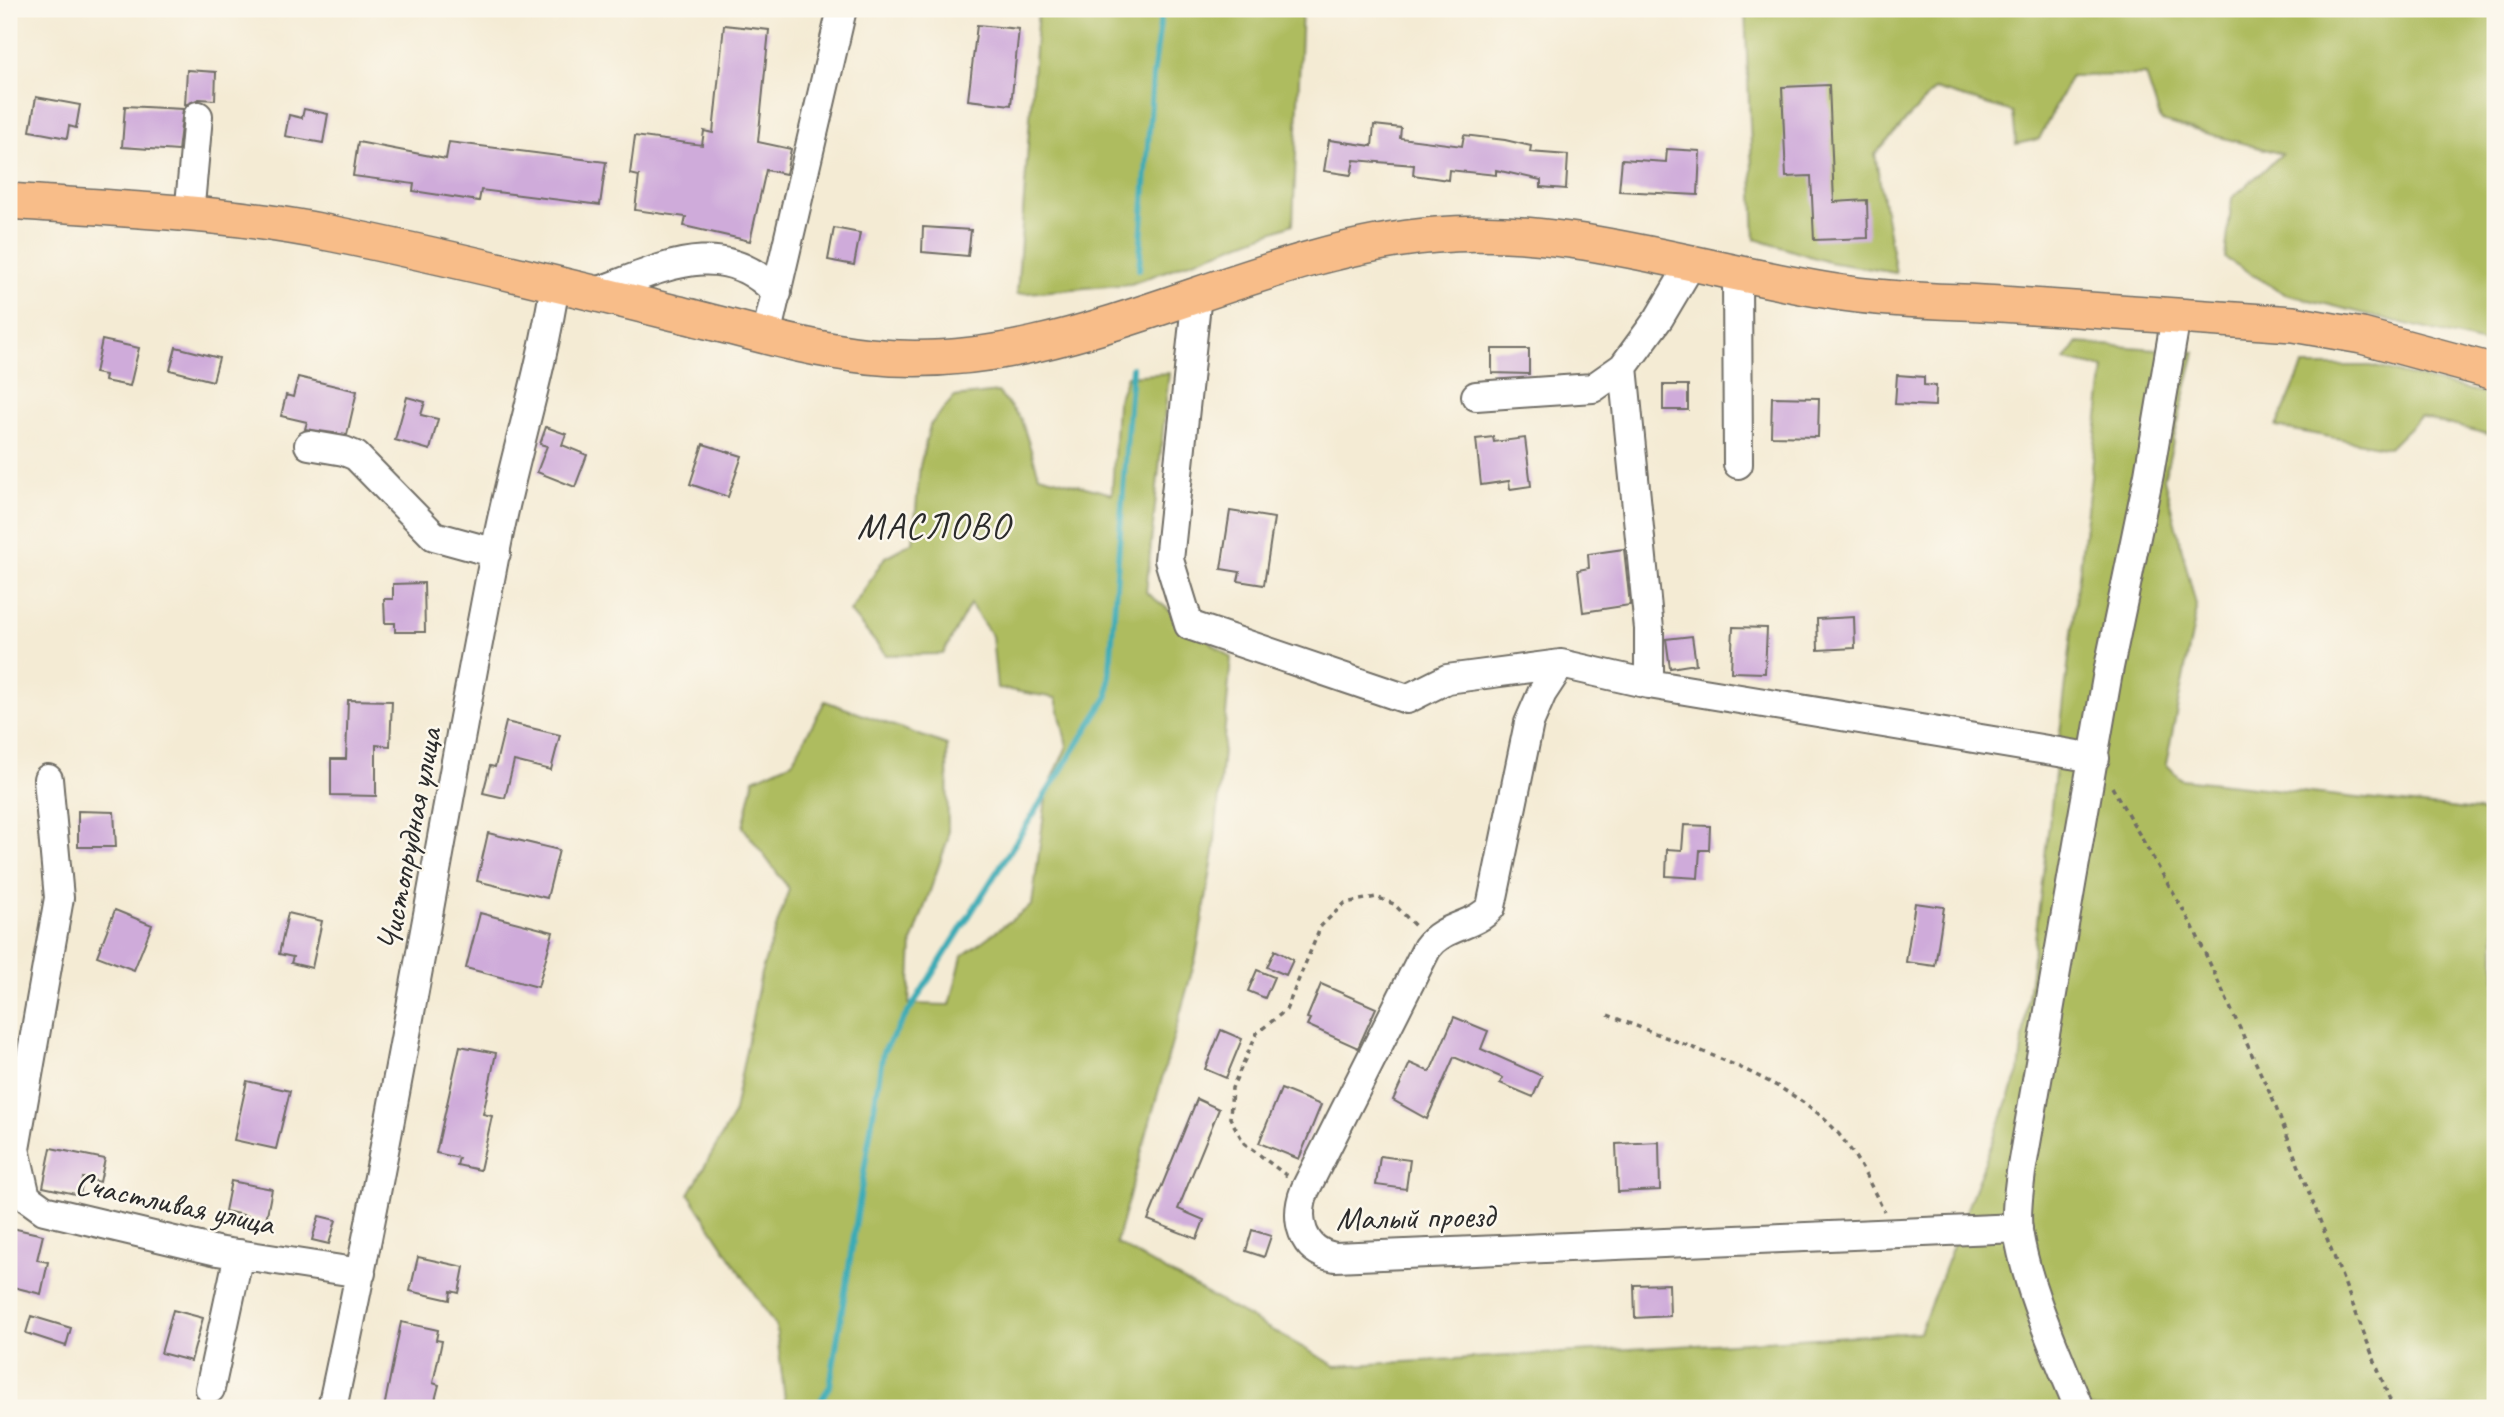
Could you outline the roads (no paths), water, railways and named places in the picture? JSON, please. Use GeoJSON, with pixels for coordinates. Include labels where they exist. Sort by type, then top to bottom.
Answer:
{"type":"FeatureCollection","features":[{"type":"Feature","properties":{"kind":"main road"},"geometry":{"type":"LineString","coordinates":[[9,201],[189,216],[326,232],[766,335],[868,356],[932,358],[993,354],[1072,334],[1301,261],[1431,235],[1535,234],[1856,295],[2293,324],[2362,336],[2495,372]]}},
{"type":"Feature","properties":{"kind":"street"},"geometry":{"type":"LineString","coordinates":[[766,335],[842,9]]}},
{"type":"Feature","properties":{"kind":"street"},"geometry":{"type":"LineString","coordinates":[[189,216],[198,116]]}},
{"type":"Feature","properties":{"kind":"street"},"geometry":{"type":"LineString","coordinates":[[594,293],[662,269],[700,260],[744,266],[761,277],[777,293]]}},
{"type":"Feature","properties":{"kind":"street"},"geometry":{"type":"LineString","coordinates":[[1476,396],[1593,388],[1623,368],[1660,318],[1691,264]]}},
{"type":"Feature","properties":{"kind":"street"},"geometry":{"type":"LineString","coordinates":[[1737,274],[1738,464]]}},
{"type":"Feature","properties":{"kind":"street","name":"Чистопрудная улица"},"geometry":{"type":"LineString","coordinates":[[332,1408],[361,1273],[496,553],[521,434],[549,326],[555,284]]}},
{"type":"Feature","properties":{"kind":"street"},"geometry":{"type":"LineString","coordinates":[[1197,294],[1169,560],[1189,625],[1407,699],[1447,679],[1561,664],[1648,684],[2095,758]]}},
{"type":"Feature","properties":{"kind":"street"},"geometry":{"type":"LineString","coordinates":[[2078,1408],[2033,1291],[2018,1228],[2021,1172],[2108,672],[2149,474],[2176,316]]}},
{"type":"Feature","properties":{"kind":"street"},"geometry":{"type":"LineString","coordinates":[[1623,368],[1649,629],[1648,684]]}},
{"type":"Feature","properties":{"kind":"street"},"geometry":{"type":"LineString","coordinates":[[309,445],[344,451],[356,456],[434,536],[496,553]]}},
{"type":"Feature","properties":{"kind":"street","name":"Малый проезд"},"geometry":{"type":"LineString","coordinates":[[1561,664],[1542,693],[1529,723],[1490,909],[1444,932],[1430,943],[1305,1190],[1298,1214],[1304,1234],[1313,1248],[1335,1257],[2018,1228]]}},
{"type":"Feature","properties":{"kind":"street","name":"Счастливая улица"},"geometry":{"type":"LineString","coordinates":[[48,779],[60,889],[15,1149],[24,1193],[29,1201],[44,1210],[239,1254],[361,1273]]}},
{"type":"Feature","properties":{"kind":"street"},"geometry":{"type":"LineString","coordinates":[[210,1389],[239,1254]]}},
{"type":"Feature","properties":{"kind":"waterway"},"geometry":{"type":"LineString","coordinates":[[1139,269],[1153,76],[1162,9]]}},
{"type":"Feature","properties":{"kind":"waterway"},"geometry":{"type":"LineString","coordinates":[[816,1408],[830,1386],[883,1052],[1108,696],[1132,368]]}},
{"type":"Feature","properties":{"kind":"district","name":"МАСЛОВО"},"geometry":{"type":"Point","coordinates":[934,525]}}]}
